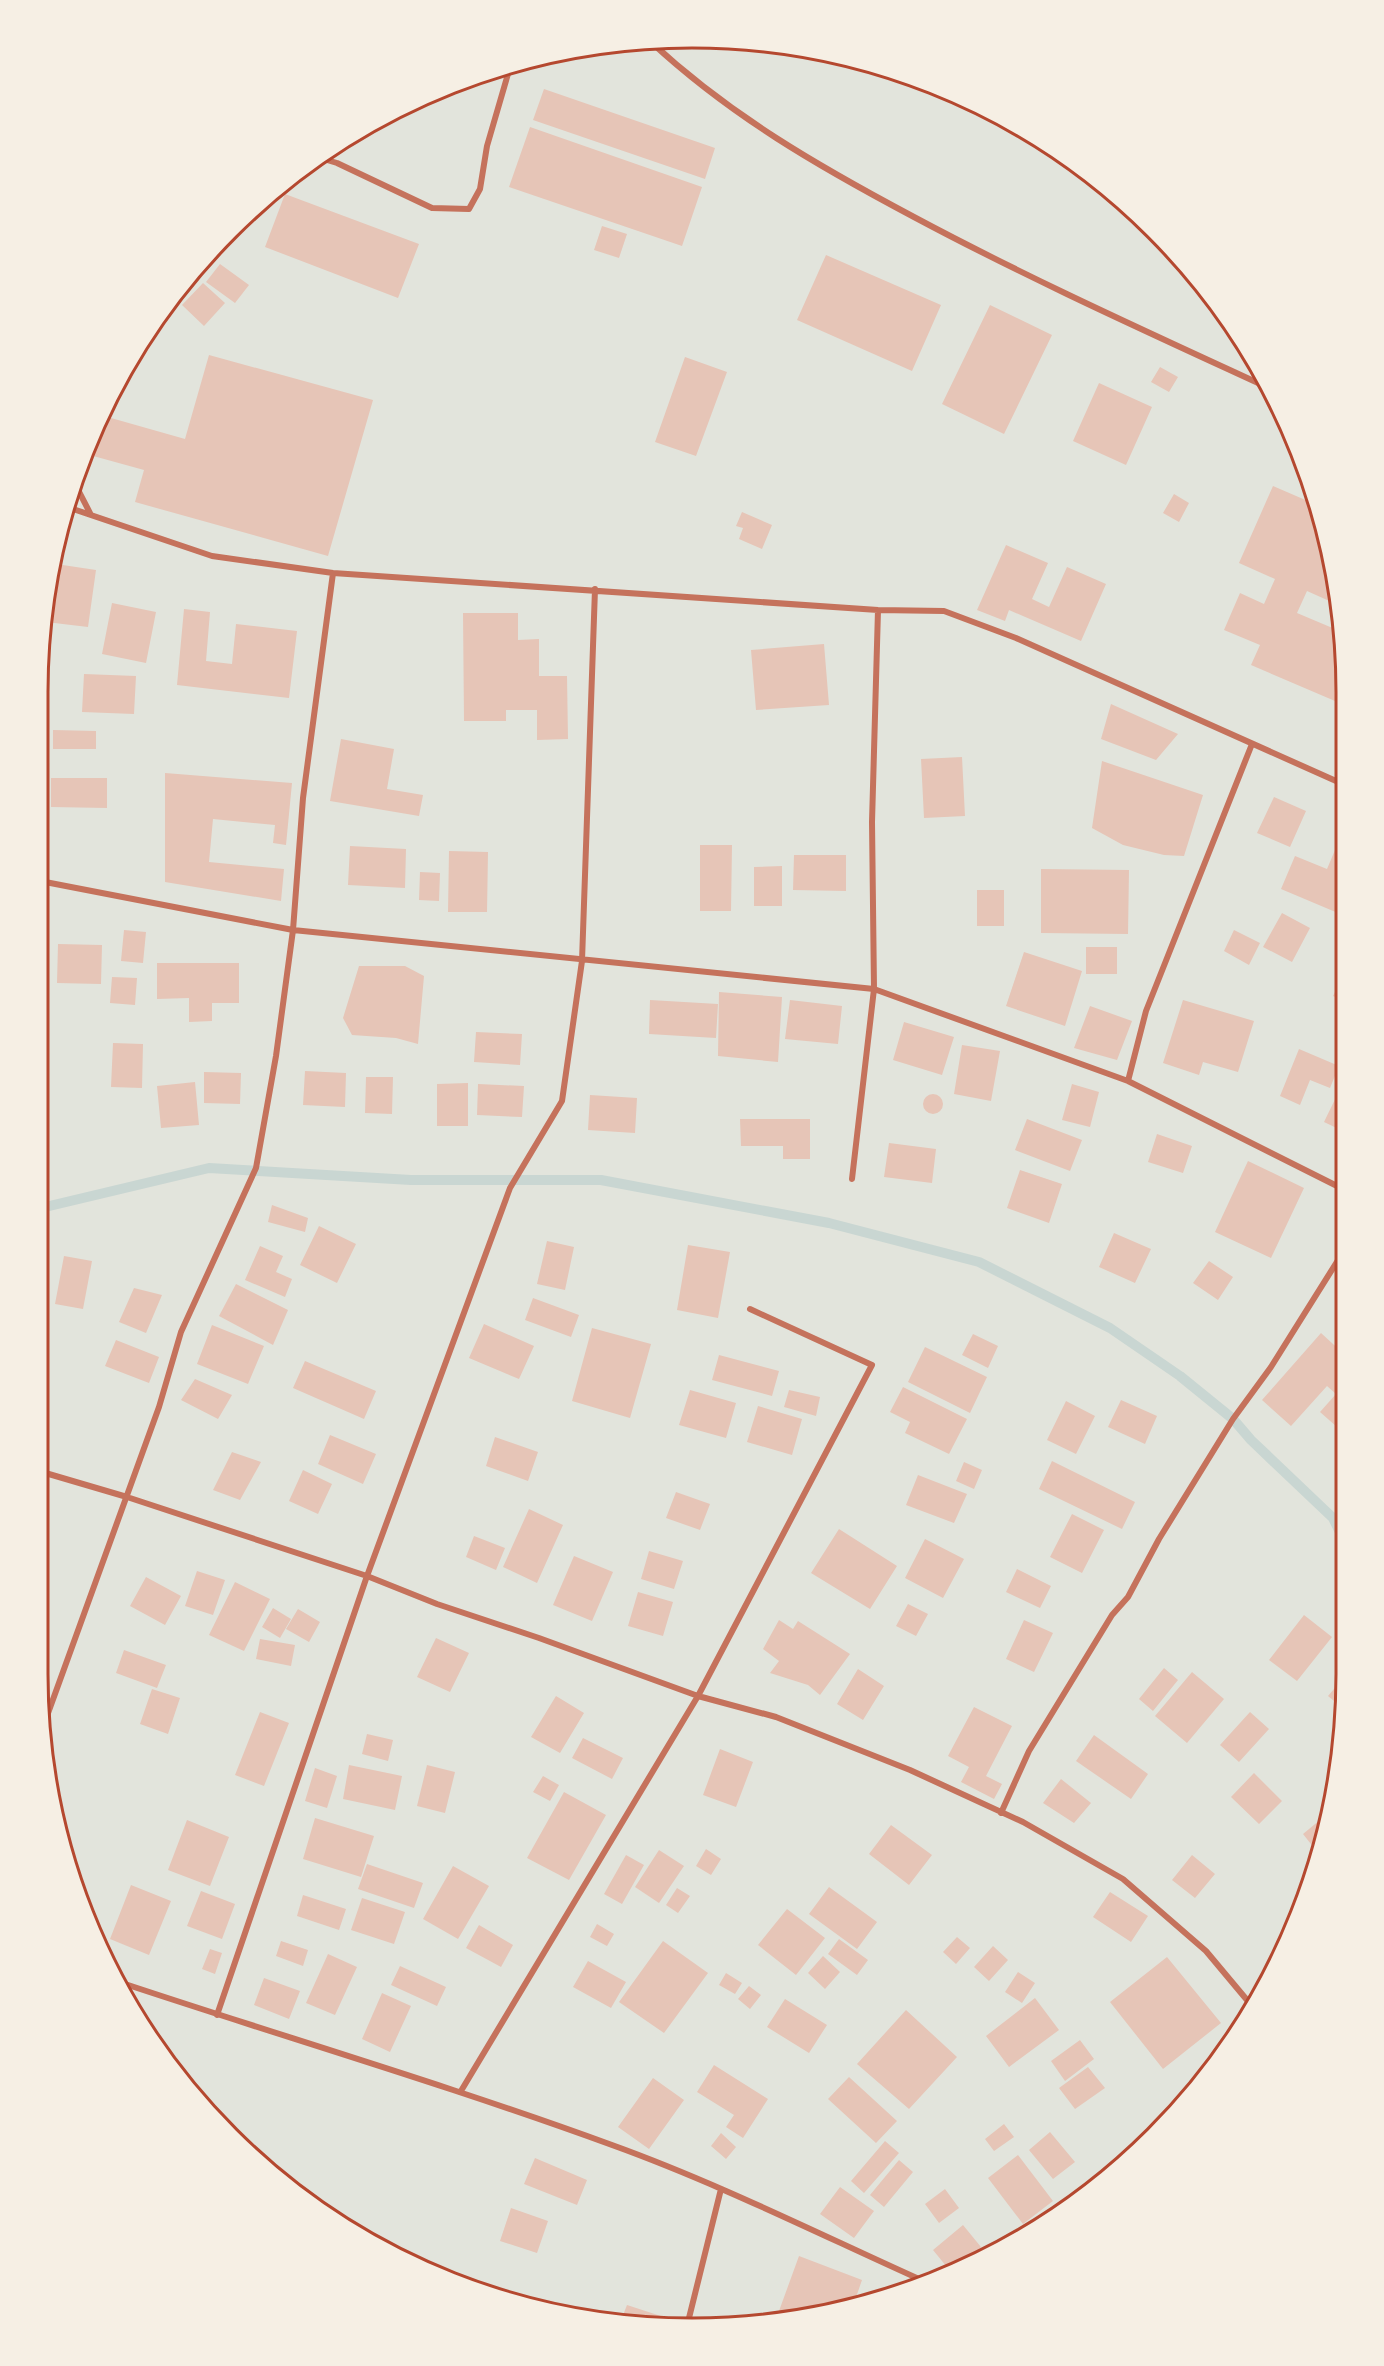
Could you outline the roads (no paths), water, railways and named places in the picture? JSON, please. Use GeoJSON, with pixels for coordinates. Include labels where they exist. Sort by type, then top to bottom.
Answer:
{"type":"FeatureCollection","features":[{"type":"Feature","properties":{"kind":"street"},"geometry":{"type":"LineString","coordinates":[[658,49],[688,76],[744,119],[819,166],[1010,268],[1257,382]]}},
{"type":"Feature","properties":{"kind":"street"},"geometry":{"type":"LineString","coordinates":[[329,161],[432,208],[469,209],[480,189],[487,146],[508,75]]}},
{"type":"Feature","properties":{"kind":"street"},"geometry":{"type":"LineString","coordinates":[[80,493],[90,513]]}},
{"type":"Feature","properties":{"kind":"street"},"geometry":{"type":"LineString","coordinates":[[75,509],[212,556],[333,573],[878,610],[944,611],[1016,638],[1336,781]]}},
{"type":"Feature","properties":{"kind":"street"},"geometry":{"type":"LineString","coordinates":[[49,1711],[159,1407],[181,1332],[256,1168],[276,1056],[293,930],[303,798],[333,573]]}},
{"type":"Feature","properties":{"kind":"street"},"geometry":{"type":"LineString","coordinates":[[217,2015],[367,1576],[510,1188],[562,1101],[582,961],[595,589]]}},
{"type":"Feature","properties":{"kind":"street"},"geometry":{"type":"LineString","coordinates":[[852,1179],[874,988],[872,822],[878,610]]}},
{"type":"Feature","properties":{"kind":"street"},"geometry":{"type":"LineString","coordinates":[[1128,1081],[1146,1011],[1252,744]]}},
{"type":"Feature","properties":{"kind":"street"},"geometry":{"type":"LineString","coordinates":[[48,883],[293,930],[582,961],[874,988],[1128,1081],[1336,1185]]}},
{"type":"Feature","properties":{"kind":"street"},"geometry":{"type":"LineString","coordinates":[[1001,1813],[1029,1751],[1112,1615],[1128,1597],[1159,1539],[1228,1428],[1271,1367],[1336,1263]]}},
{"type":"Feature","properties":{"kind":"street"},"geometry":{"type":"LineString","coordinates":[[461,2091],[698,1696],[872,1365],[750,1309]]}},
{"type":"Feature","properties":{"kind":"street"},"geometry":{"type":"LineString","coordinates":[[48,1474],[127,1497],[367,1576],[437,1604],[539,1638],[698,1696],[776,1717],[910,1770],[1023,1822],[1123,1879],[1206,1951],[1247,2000]]}},
{"type":"Feature","properties":{"kind":"street"},"geometry":{"type":"LineString","coordinates":[[128,1985],[461,2091],[614,2145],[721,2189],[915,2278]]}},
{"type":"Feature","properties":{"kind":"street"},"geometry":{"type":"LineString","coordinates":[[689,2318],[721,2189]]}},
{"type":"Feature","properties":{"kind":"waterway"},"geometry":{"type":"LineString","coordinates":[[48,1206],[209,1168],[411,1180],[601,1180],[829,1223],[979,1262],[1110,1328],[1180,1376],[1233,1419],[1251,1440],[1333,1518],[1336,1524]]}}]}
